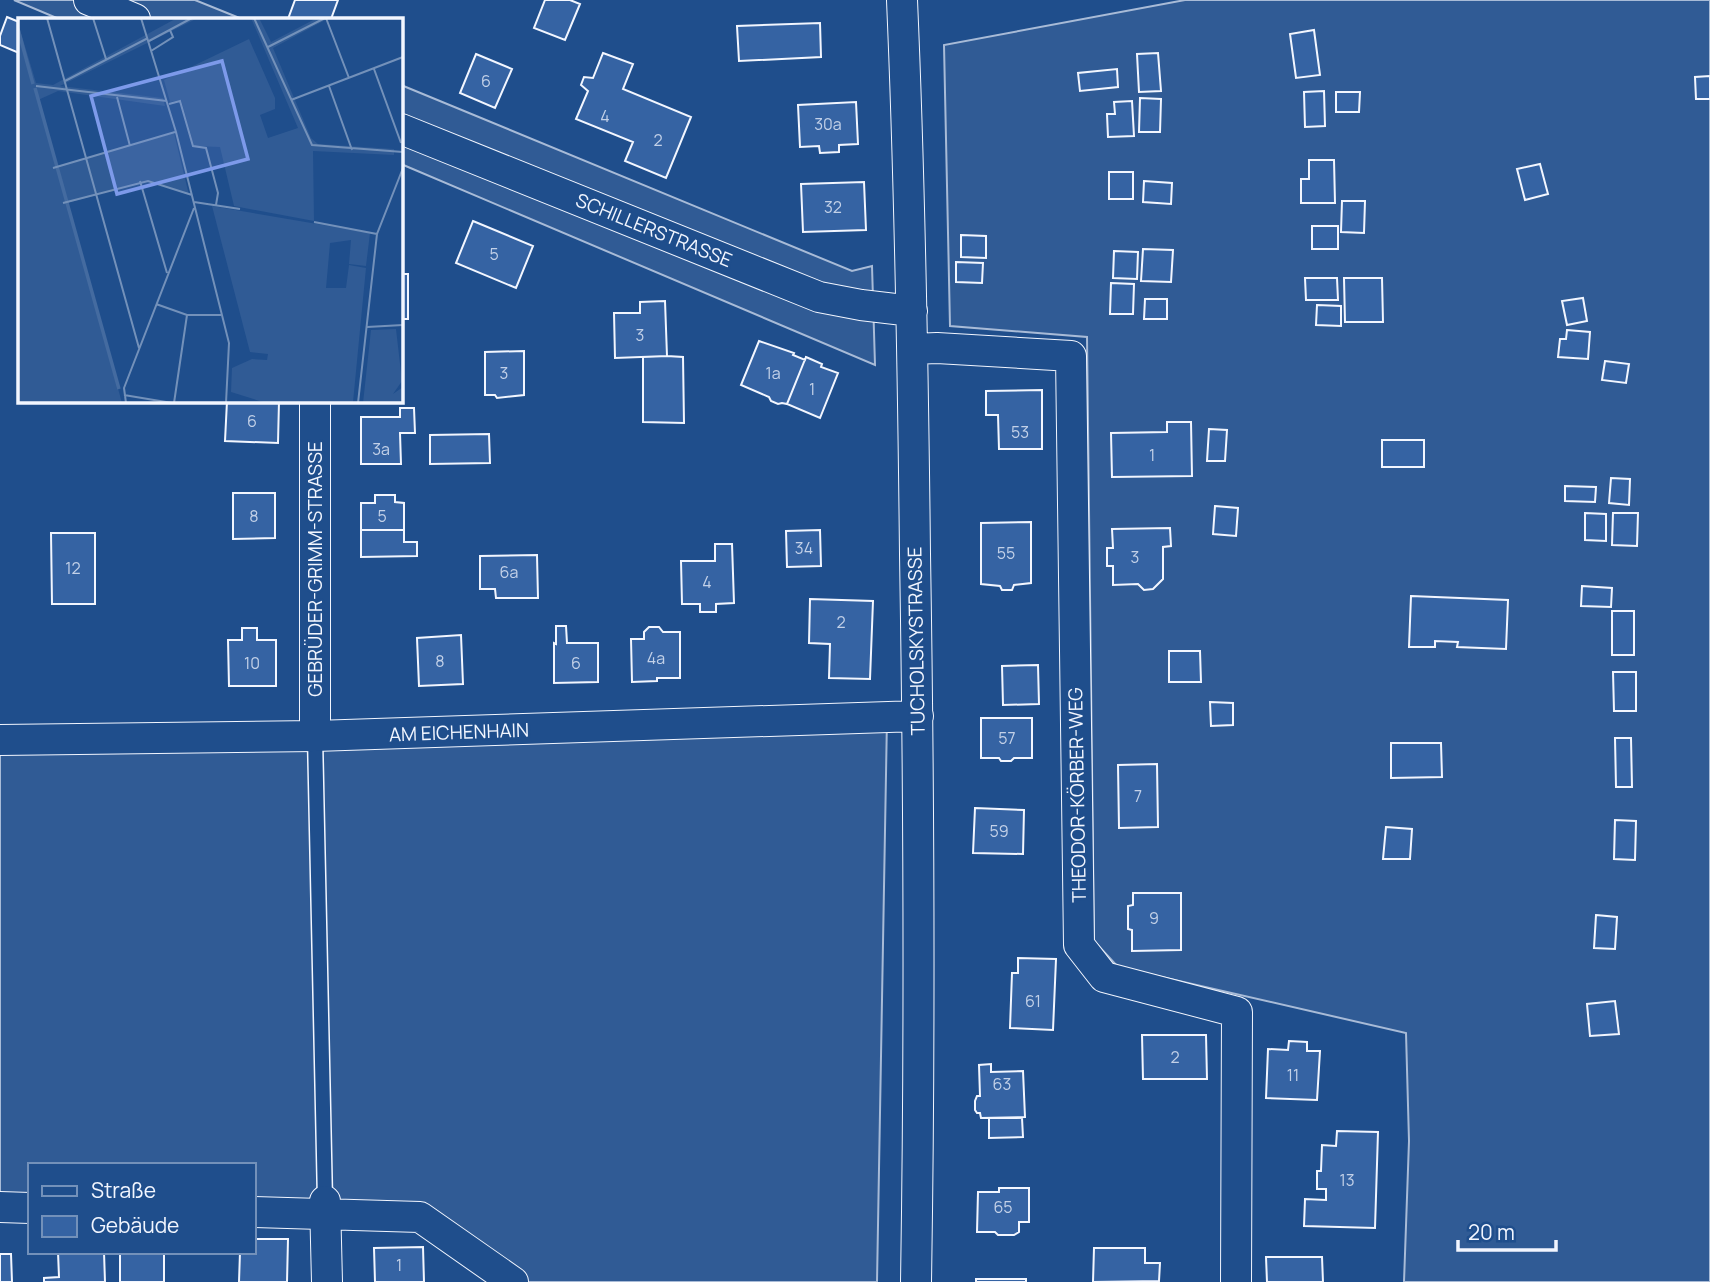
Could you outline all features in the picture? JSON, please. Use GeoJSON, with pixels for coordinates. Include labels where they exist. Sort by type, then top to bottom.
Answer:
{"type":"FeatureCollection","features":[{"type":"Feature","properties":{"kind":"street"},"geometry":{"type":"LineString","coordinates":[[89,0],[133,18]]}},
{"type":"Feature","properties":{"kind":"street","name":"TUCHOLSKYSTRASSE"},"geometry":{"type":"LineString","coordinates":[[902,0],[913,349],[918,716],[919,1097],[916,1282]]}},
{"type":"Feature","properties":{"kind":"street","name":"SCHILLERSTRASSE"},"geometry":{"type":"LineString","coordinates":[[402,129],[819,297],[912,312]]}},
{"type":"Feature","properties":{"kind":"street","name":"THEODOR-KÖRBER-WEG"},"geometry":{"type":"LineString","coordinates":[[913,349],[1071,356],[1079,945],[1104,977],[1237,1012],[1237,1282]]}},
{"type":"Feature","properties":{"kind":"street","name":"GEBRÜDER-GRIMM-STRASSE"},"geometry":{"type":"LineString","coordinates":[[315,402],[315,736]]}},
{"type":"Feature","properties":{"kind":"street","name":"AM EICHENHAIN"},"geometry":{"type":"LineString","coordinates":[[0,740],[315,736],[918,716]]}},
{"type":"Feature","properties":{"kind":"street"},"geometry":{"type":"LineString","coordinates":[[325,1207],[327,1282]]}},
{"type":"Feature","properties":{"kind":"street"},"geometry":{"type":"LineString","coordinates":[[256,1212],[325,1207],[420,1217],[513,1282]]}},
{"type":"Feature","properties":{"kind":"street"},"geometry":{"type":"LineString","coordinates":[[0,1208],[28,1208]]}},
{"type":"Feature","properties":{"kind":"lane"},"geometry":{"type":"LineString","coordinates":[[315,736],[325,1207]]}},
{"type":"Feature","properties":{"kind":"shaded area"},"geometry":{"type":"Polygon","coordinates":[[[14,0],[195,0],[240,18],[57,18],[14,0]]]}},
{"type":"Feature","properties":{"kind":"shaded area"},"geometry":{"type":"Polygon","coordinates":[[[1185,0],[1710,0],[1710,1282],[1404,1282],[1409,1141],[1406,1033],[1118,967],[1094,941],[1087,337],[950,326],[944,45],[1185,0]]]}},
{"type":"Feature","properties":{"kind":"shaded area"},"geometry":{"type":"Polygon","coordinates":[[[402,85],[852,271],[872,266],[875,365],[402,164],[402,85]]]}},
{"type":"Feature","properties":{"kind":"shaded area"},"geometry":{"type":"Polygon","coordinates":[[[887,718],[877,1282],[513,1282],[416,1215],[256,1200],[256,1163],[28,1163],[28,1200],[0,1200],[0,740],[887,718]]]}},
{"type":"Feature","properties":{"kind":"building"},"geometry":{"type":"Polygon","coordinates":[[[295,0],[338,0],[331,18],[288,18],[295,0]]]}},
{"type":"Feature","properties":{"kind":"building"},"geometry":{"type":"Polygon","coordinates":[[[545,0],[570,0],[580,4],[565,40],[534,28],[545,0]]]}},
{"type":"Feature","properties":{"kind":"building"},"geometry":{"type":"Polygon","coordinates":[[[7,17],[18,22],[18,53],[0,45],[0,36],[7,17]]]}},
{"type":"Feature","properties":{"kind":"building"},"geometry":{"type":"Polygon","coordinates":[[[820,23],[821,57],[739,61],[737,26],[820,23]]]}},
{"type":"Feature","properties":{"kind":"building"},"geometry":{"type":"Polygon","coordinates":[[[1314,30],[1320,75],[1296,78],[1290,34],[1314,30]]]}},
{"type":"Feature","properties":{"kind":"building"},"geometry":{"type":"Polygon","coordinates":[[[603,53],[633,64],[623,89],[691,117],[666,178],[625,161],[633,142],[576,119],[588,91],[581,85],[584,77],[593,78],[603,53]]]}},
{"type":"Feature","properties":{"kind":"building"},"geometry":{"type":"Polygon","coordinates":[[[1158,53],[1161,91],[1139,92],[1137,54],[1158,53]]]}},
{"type":"Feature","properties":{"kind":"building"},"geometry":{"type":"Polygon","coordinates":[[[476,54],[512,69],[495,108],[460,93],[476,54]]]}},
{"type":"Feature","properties":{"kind":"building"},"geometry":{"type":"Polygon","coordinates":[[[1117,69],[1118,87],[1080,91],[1078,73],[1117,69]]]}},
{"type":"Feature","properties":{"kind":"building"},"geometry":{"type":"Polygon","coordinates":[[[1710,76],[1710,99],[1696,99],[1695,77],[1710,76]]]}},
{"type":"Feature","properties":{"kind":"building"},"geometry":{"type":"Polygon","coordinates":[[[1324,91],[1325,126],[1305,127],[1304,92],[1324,91]]]}},
{"type":"Feature","properties":{"kind":"building"},"geometry":{"type":"Polygon","coordinates":[[[1336,92],[1360,92],[1359,112],[1336,112],[1336,92]]]}},
{"type":"Feature","properties":{"kind":"building"},"geometry":{"type":"Polygon","coordinates":[[[1140,98],[1161,99],[1160,132],[1139,132],[1140,98]]]}},
{"type":"Feature","properties":{"kind":"building"},"geometry":{"type":"Polygon","coordinates":[[[1132,101],[1134,136],[1108,137],[1107,114],[1115,114],[1114,102],[1132,101]]]}},
{"type":"Feature","properties":{"kind":"building"},"geometry":{"type":"Polygon","coordinates":[[[856,102],[858,144],[839,145],[839,152],[820,153],[819,146],[800,147],[798,105],[856,102]]]}},
{"type":"Feature","properties":{"kind":"building"},"geometry":{"type":"Polygon","coordinates":[[[1309,160],[1334,160],[1335,203],[1301,203],[1301,179],[1309,179],[1309,160]]]}},
{"type":"Feature","properties":{"kind":"building"},"geometry":{"type":"Polygon","coordinates":[[[1540,164],[1548,194],[1525,200],[1517,169],[1540,164]]]}},
{"type":"Feature","properties":{"kind":"building"},"geometry":{"type":"Polygon","coordinates":[[[1109,172],[1133,172],[1133,199],[1109,199],[1109,172]]]}},
{"type":"Feature","properties":{"kind":"building"},"geometry":{"type":"Polygon","coordinates":[[[1144,181],[1172,183],[1171,204],[1143,202],[1144,181]]]}},
{"type":"Feature","properties":{"kind":"building"},"geometry":{"type":"Polygon","coordinates":[[[864,182],[866,230],[803,232],[801,184],[864,182]]]}},
{"type":"Feature","properties":{"kind":"building"},"geometry":{"type":"Polygon","coordinates":[[[1342,201],[1365,201],[1364,233],[1341,232],[1342,201]]]}},
{"type":"Feature","properties":{"kind":"building"},"geometry":{"type":"Polygon","coordinates":[[[473,221],[533,246],[516,288],[456,263],[473,221]]]}},
{"type":"Feature","properties":{"kind":"building"},"geometry":{"type":"Polygon","coordinates":[[[1312,226],[1338,226],[1338,249],[1312,249],[1312,226]]]}},
{"type":"Feature","properties":{"kind":"building"},"geometry":{"type":"Polygon","coordinates":[[[961,235],[986,236],[986,258],[961,257],[961,235]]]}},
{"type":"Feature","properties":{"kind":"building"},"geometry":{"type":"Polygon","coordinates":[[[1143,249],[1173,250],[1171,282],[1141,281],[1143,249]]]}},
{"type":"Feature","properties":{"kind":"building"},"geometry":{"type":"Polygon","coordinates":[[[1114,251],[1138,252],[1137,279],[1113,278],[1114,251]]]}},
{"type":"Feature","properties":{"kind":"building"},"geometry":{"type":"Polygon","coordinates":[[[956,262],[983,263],[982,283],[956,282],[956,262]]]}},
{"type":"Feature","properties":{"kind":"building"},"geometry":{"type":"Polygon","coordinates":[[[402,274],[408,274],[408,319],[402,319],[402,274]]]}},
{"type":"Feature","properties":{"kind":"building"},"geometry":{"type":"Polygon","coordinates":[[[1305,278],[1337,278],[1338,300],[1306,300],[1305,278]]]}},
{"type":"Feature","properties":{"kind":"building"},"geometry":{"type":"Polygon","coordinates":[[[1344,278],[1382,278],[1383,322],[1345,322],[1344,278]]]}},
{"type":"Feature","properties":{"kind":"building"},"geometry":{"type":"Polygon","coordinates":[[[1111,283],[1134,284],[1133,314],[1110,314],[1111,283]]]}},
{"type":"Feature","properties":{"kind":"building"},"geometry":{"type":"Polygon","coordinates":[[[1583,298],[1587,321],[1567,325],[1562,301],[1583,298]]]}},
{"type":"Feature","properties":{"kind":"building"},"geometry":{"type":"Polygon","coordinates":[[[1145,299],[1167,299],[1167,319],[1144,319],[1145,299]]]}},
{"type":"Feature","properties":{"kind":"building"},"geometry":{"type":"Polygon","coordinates":[[[665,301],[667,356],[615,358],[614,313],[640,313],[640,302],[665,301]]]}},
{"type":"Feature","properties":{"kind":"building"},"geometry":{"type":"Polygon","coordinates":[[[1317,305],[1341,306],[1341,326],[1316,325],[1317,305]]]}},
{"type":"Feature","properties":{"kind":"building"},"geometry":{"type":"Polygon","coordinates":[[[1567,330],[1590,332],[1588,359],[1558,357],[1560,339],[1566,339],[1567,330]]]}},
{"type":"Feature","properties":{"kind":"building"},"geometry":{"type":"Polygon","coordinates":[[[759,341],[794,353],[793,355],[805,360],[787,404],[778,404],[769,397],[741,385],[759,341]]]}},
{"type":"Feature","properties":{"kind":"building"},"geometry":{"type":"Polygon","coordinates":[[[524,351],[524,395],[497,398],[495,395],[485,395],[485,352],[524,351]]]}},
{"type":"Feature","properties":{"kind":"building"},"geometry":{"type":"Polygon","coordinates":[[[643,357],[683,357],[684,423],[643,422],[643,357]]]}},
{"type":"Feature","properties":{"kind":"building"},"geometry":{"type":"Polygon","coordinates":[[[806,357],[822,364],[821,367],[838,373],[820,418],[787,404],[806,357]]]}},
{"type":"Feature","properties":{"kind":"building"},"geometry":{"type":"Polygon","coordinates":[[[1605,361],[1629,364],[1626,383],[1602,380],[1605,361]]]}},
{"type":"Feature","properties":{"kind":"building"},"geometry":{"type":"Polygon","coordinates":[[[1042,390],[1042,449],[999,449],[998,415],[986,415],[986,391],[1042,390]]]}},
{"type":"Feature","properties":{"kind":"building"},"geometry":{"type":"Polygon","coordinates":[[[227,402],[279,402],[278,443],[225,441],[227,402]]]}},
{"type":"Feature","properties":{"kind":"building"},"geometry":{"type":"Polygon","coordinates":[[[400,408],[414,408],[415,433],[400,433],[401,464],[361,464],[361,417],[400,417],[400,408]]]}},
{"type":"Feature","properties":{"kind":"building"},"geometry":{"type":"Polygon","coordinates":[[[1167,422],[1191,422],[1192,476],[1112,477],[1111,433],[1167,432],[1167,422]]]}},
{"type":"Feature","properties":{"kind":"building"},"geometry":{"type":"Polygon","coordinates":[[[1209,429],[1227,430],[1225,461],[1207,461],[1209,429]]]}},
{"type":"Feature","properties":{"kind":"building"},"geometry":{"type":"Polygon","coordinates":[[[489,434],[490,463],[430,464],[430,435],[489,434]]]}},
{"type":"Feature","properties":{"kind":"building"},"geometry":{"type":"Polygon","coordinates":[[[1382,440],[1424,440],[1424,467],[1382,467],[1382,440]]]}},
{"type":"Feature","properties":{"kind":"building"},"geometry":{"type":"Polygon","coordinates":[[[1611,478],[1630,479],[1629,505],[1609,503],[1611,478]]]}},
{"type":"Feature","properties":{"kind":"building"},"geometry":{"type":"Polygon","coordinates":[[[1565,486],[1596,487],[1595,502],[1565,501],[1565,486]]]}},
{"type":"Feature","properties":{"kind":"building"},"geometry":{"type":"Polygon","coordinates":[[[233,493],[275,493],[275,538],[233,539],[233,493]]]}},
{"type":"Feature","properties":{"kind":"building"},"geometry":{"type":"Polygon","coordinates":[[[375,495],[395,495],[395,502],[404,503],[404,530],[361,530],[361,503],[375,503],[375,495]]]}},
{"type":"Feature","properties":{"kind":"building"},"geometry":{"type":"Polygon","coordinates":[[[1215,506],[1238,508],[1236,536],[1213,534],[1215,506]]]}},
{"type":"Feature","properties":{"kind":"building"},"geometry":{"type":"Polygon","coordinates":[[[1585,513],[1606,514],[1606,541],[1585,540],[1585,513]]]}},
{"type":"Feature","properties":{"kind":"building"},"geometry":{"type":"Polygon","coordinates":[[[1613,513],[1638,513],[1637,546],[1612,545],[1613,513]]]}},
{"type":"Feature","properties":{"kind":"building"},"geometry":{"type":"Polygon","coordinates":[[[1031,522],[1031,583],[1014,585],[1012,590],[981,584],[981,523],[1031,522]]]}},
{"type":"Feature","properties":{"kind":"building"},"geometry":{"type":"Polygon","coordinates":[[[1170,528],[1171,546],[1163,547],[1163,579],[1153,589],[1144,590],[1138,584],[1113,585],[1113,566],[1107,566],[1107,548],[1113,548],[1112,529],[1170,528]]]}},
{"type":"Feature","properties":{"kind":"building"},"geometry":{"type":"Polygon","coordinates":[[[361,530],[404,530],[404,542],[417,542],[417,556],[361,557],[361,530]]]}},
{"type":"Feature","properties":{"kind":"building"},"geometry":{"type":"Polygon","coordinates":[[[820,530],[821,566],[787,567],[786,531],[820,530]]]}},
{"type":"Feature","properties":{"kind":"building"},"geometry":{"type":"Polygon","coordinates":[[[51,533],[95,533],[95,604],[52,604],[51,533]]]}},
{"type":"Feature","properties":{"kind":"building"},"geometry":{"type":"Polygon","coordinates":[[[715,544],[732,544],[734,603],[716,604],[716,612],[700,612],[700,604],[682,604],[681,561],[715,561],[715,544]]]}},
{"type":"Feature","properties":{"kind":"building"},"geometry":{"type":"Polygon","coordinates":[[[537,555],[538,598],[496,598],[495,589],[480,589],[480,556],[537,555]]]}},
{"type":"Feature","properties":{"kind":"building"},"geometry":{"type":"Polygon","coordinates":[[[1582,586],[1612,588],[1611,607],[1581,606],[1582,586]]]}},
{"type":"Feature","properties":{"kind":"building"},"geometry":{"type":"Polygon","coordinates":[[[1411,596],[1508,600],[1506,649],[1457,647],[1458,642],[1435,641],[1435,647],[1409,647],[1411,596]]]}},
{"type":"Feature","properties":{"kind":"building"},"geometry":{"type":"Polygon","coordinates":[[[810,599],[873,601],[870,679],[829,678],[830,644],[809,643],[810,599]]]}},
{"type":"Feature","properties":{"kind":"building"},"geometry":{"type":"Polygon","coordinates":[[[1612,611],[1634,611],[1634,655],[1612,655],[1612,611]]]}},
{"type":"Feature","properties":{"kind":"building"},"geometry":{"type":"Polygon","coordinates":[[[556,626],[566,626],[567,643],[598,643],[598,682],[554,683],[556,626]]]}},
{"type":"Feature","properties":{"kind":"building"},"geometry":{"type":"Polygon","coordinates":[[[649,627],[659,627],[663,632],[680,632],[680,678],[632,682],[631,639],[644,639],[644,632],[649,627]]]}},
{"type":"Feature","properties":{"kind":"building"},"geometry":{"type":"Polygon","coordinates":[[[242,628],[257,628],[257,640],[276,640],[276,686],[229,686],[228,640],[242,640],[242,628]]]}},
{"type":"Feature","properties":{"kind":"building"},"geometry":{"type":"Polygon","coordinates":[[[461,635],[463,684],[419,686],[417,638],[461,635]]]}},
{"type":"Feature","properties":{"kind":"building"},"geometry":{"type":"Polygon","coordinates":[[[1169,651],[1200,651],[1201,682],[1169,682],[1169,651]]]}},
{"type":"Feature","properties":{"kind":"building"},"geometry":{"type":"Polygon","coordinates":[[[1038,665],[1039,704],[1003,705],[1002,666],[1038,665]]]}},
{"type":"Feature","properties":{"kind":"building"},"geometry":{"type":"Polygon","coordinates":[[[1613,672],[1636,672],[1636,711],[1614,711],[1613,672]]]}},
{"type":"Feature","properties":{"kind":"building"},"geometry":{"type":"Polygon","coordinates":[[[1210,702],[1233,703],[1233,725],[1211,726],[1210,702]]]}},
{"type":"Feature","properties":{"kind":"building"},"geometry":{"type":"Polygon","coordinates":[[[981,718],[1032,718],[1032,758],[1001,761],[999,758],[981,758],[981,718]]]}},
{"type":"Feature","properties":{"kind":"building"},"geometry":{"type":"Polygon","coordinates":[[[1615,738],[1631,738],[1632,787],[1616,787],[1615,738]]]}},
{"type":"Feature","properties":{"kind":"building"},"geometry":{"type":"Polygon","coordinates":[[[1391,743],[1441,743],[1442,777],[1391,778],[1391,743]]]}},
{"type":"Feature","properties":{"kind":"building"},"geometry":{"type":"Polygon","coordinates":[[[1157,764],[1158,827],[1119,828],[1118,765],[1157,764]]]}},
{"type":"Feature","properties":{"kind":"building"},"geometry":{"type":"Polygon","coordinates":[[[975,808],[1024,810],[1023,854],[973,853],[975,808]]]}},
{"type":"Feature","properties":{"kind":"building"},"geometry":{"type":"Polygon","coordinates":[[[1615,820],[1636,821],[1635,860],[1614,859],[1615,820]]]}},
{"type":"Feature","properties":{"kind":"building"},"geometry":{"type":"Polygon","coordinates":[[[1386,827],[1412,829],[1410,859],[1383,859],[1386,827]]]}},
{"type":"Feature","properties":{"kind":"building"},"geometry":{"type":"Polygon","coordinates":[[[1133,893],[1181,893],[1181,950],[1132,951],[1128,906],[1133,905],[1133,893]]]}},
{"type":"Feature","properties":{"kind":"building"},"geometry":{"type":"Polygon","coordinates":[[[1596,915],[1617,917],[1615,949],[1594,948],[1596,915]]]}},
{"type":"Feature","properties":{"kind":"building"},"geometry":{"type":"Polygon","coordinates":[[[1018,958],[1056,959],[1053,1030],[1010,1028],[1012,973],[1018,973],[1018,958]]]}},
{"type":"Feature","properties":{"kind":"building"},"geometry":{"type":"Polygon","coordinates":[[[1615,1001],[1619,1034],[1590,1036],[1587,1004],[1615,1001]]]}},
{"type":"Feature","properties":{"kind":"building"},"geometry":{"type":"Polygon","coordinates":[[[1142,1035],[1206,1035],[1207,1079],[1143,1079],[1142,1035]]]}},
{"type":"Feature","properties":{"kind":"building"},"geometry":{"type":"Polygon","coordinates":[[[1289,1041],[1307,1042],[1307,1051],[1320,1051],[1317,1100],[1266,1098],[1268,1049],[1288,1050],[1289,1041]]]}},
{"type":"Feature","properties":{"kind":"building"},"geometry":{"type":"Polygon","coordinates":[[[991,1064],[991,1072],[1023,1071],[1025,1117],[981,1118],[980,1113],[975,1110],[975,1101],[977,1096],[980,1096],[979,1065],[991,1064]]]}},
{"type":"Feature","properties":{"kind":"building"},"geometry":{"type":"Polygon","coordinates":[[[989,1118],[1022,1118],[1023,1137],[989,1138],[989,1118]]]}},
{"type":"Feature","properties":{"kind":"building"},"geometry":{"type":"Polygon","coordinates":[[[1337,1131],[1378,1132],[1375,1228],[1304,1226],[1305,1199],[1326,1200],[1326,1189],[1317,1189],[1317,1171],[1321,1171],[1322,1145],[1336,1146],[1337,1131]]]}},
{"type":"Feature","properties":{"kind":"building"},"geometry":{"type":"Polygon","coordinates":[[[999,1188],[1029,1188],[1029,1222],[1019,1222],[1019,1232],[1014,1235],[977,1232],[978,1192],[999,1192],[999,1188]]]}},
{"type":"Feature","properties":{"kind":"building"},"geometry":{"type":"Polygon","coordinates":[[[256,1239],[288,1239],[287,1282],[239,1282],[240,1254],[256,1254],[256,1239]]]}},
{"type":"Feature","properties":{"kind":"building"},"geometry":{"type":"Polygon","coordinates":[[[423,1247],[424,1282],[375,1282],[374,1248],[423,1247]]]}},
{"type":"Feature","properties":{"kind":"building"},"geometry":{"type":"Polygon","coordinates":[[[1094,1248],[1145,1248],[1145,1263],[1160,1263],[1159,1281],[1093,1282],[1094,1248]]]}},
{"type":"Feature","properties":{"kind":"building"},"geometry":{"type":"Polygon","coordinates":[[[0,1254],[11,1254],[12,1282],[0,1282],[0,1254]]]}},
{"type":"Feature","properties":{"kind":"building"},"geometry":{"type":"Polygon","coordinates":[[[58,1254],[104,1254],[105,1282],[44,1282],[44,1278],[59,1277],[58,1254]]]}},
{"type":"Feature","properties":{"kind":"building"},"geometry":{"type":"Polygon","coordinates":[[[120,1254],[164,1254],[164,1282],[120,1282],[120,1254]]]}},
{"type":"Feature","properties":{"kind":"building"},"geometry":{"type":"Polygon","coordinates":[[[1266,1257],[1322,1257],[1323,1282],[1267,1282],[1266,1257]]]}},
{"type":"Feature","properties":{"kind":"building"},"geometry":{"type":"Polygon","coordinates":[[[976,1279],[1026,1279],[1026,1282],[976,1282],[976,1279]]]}}]}
